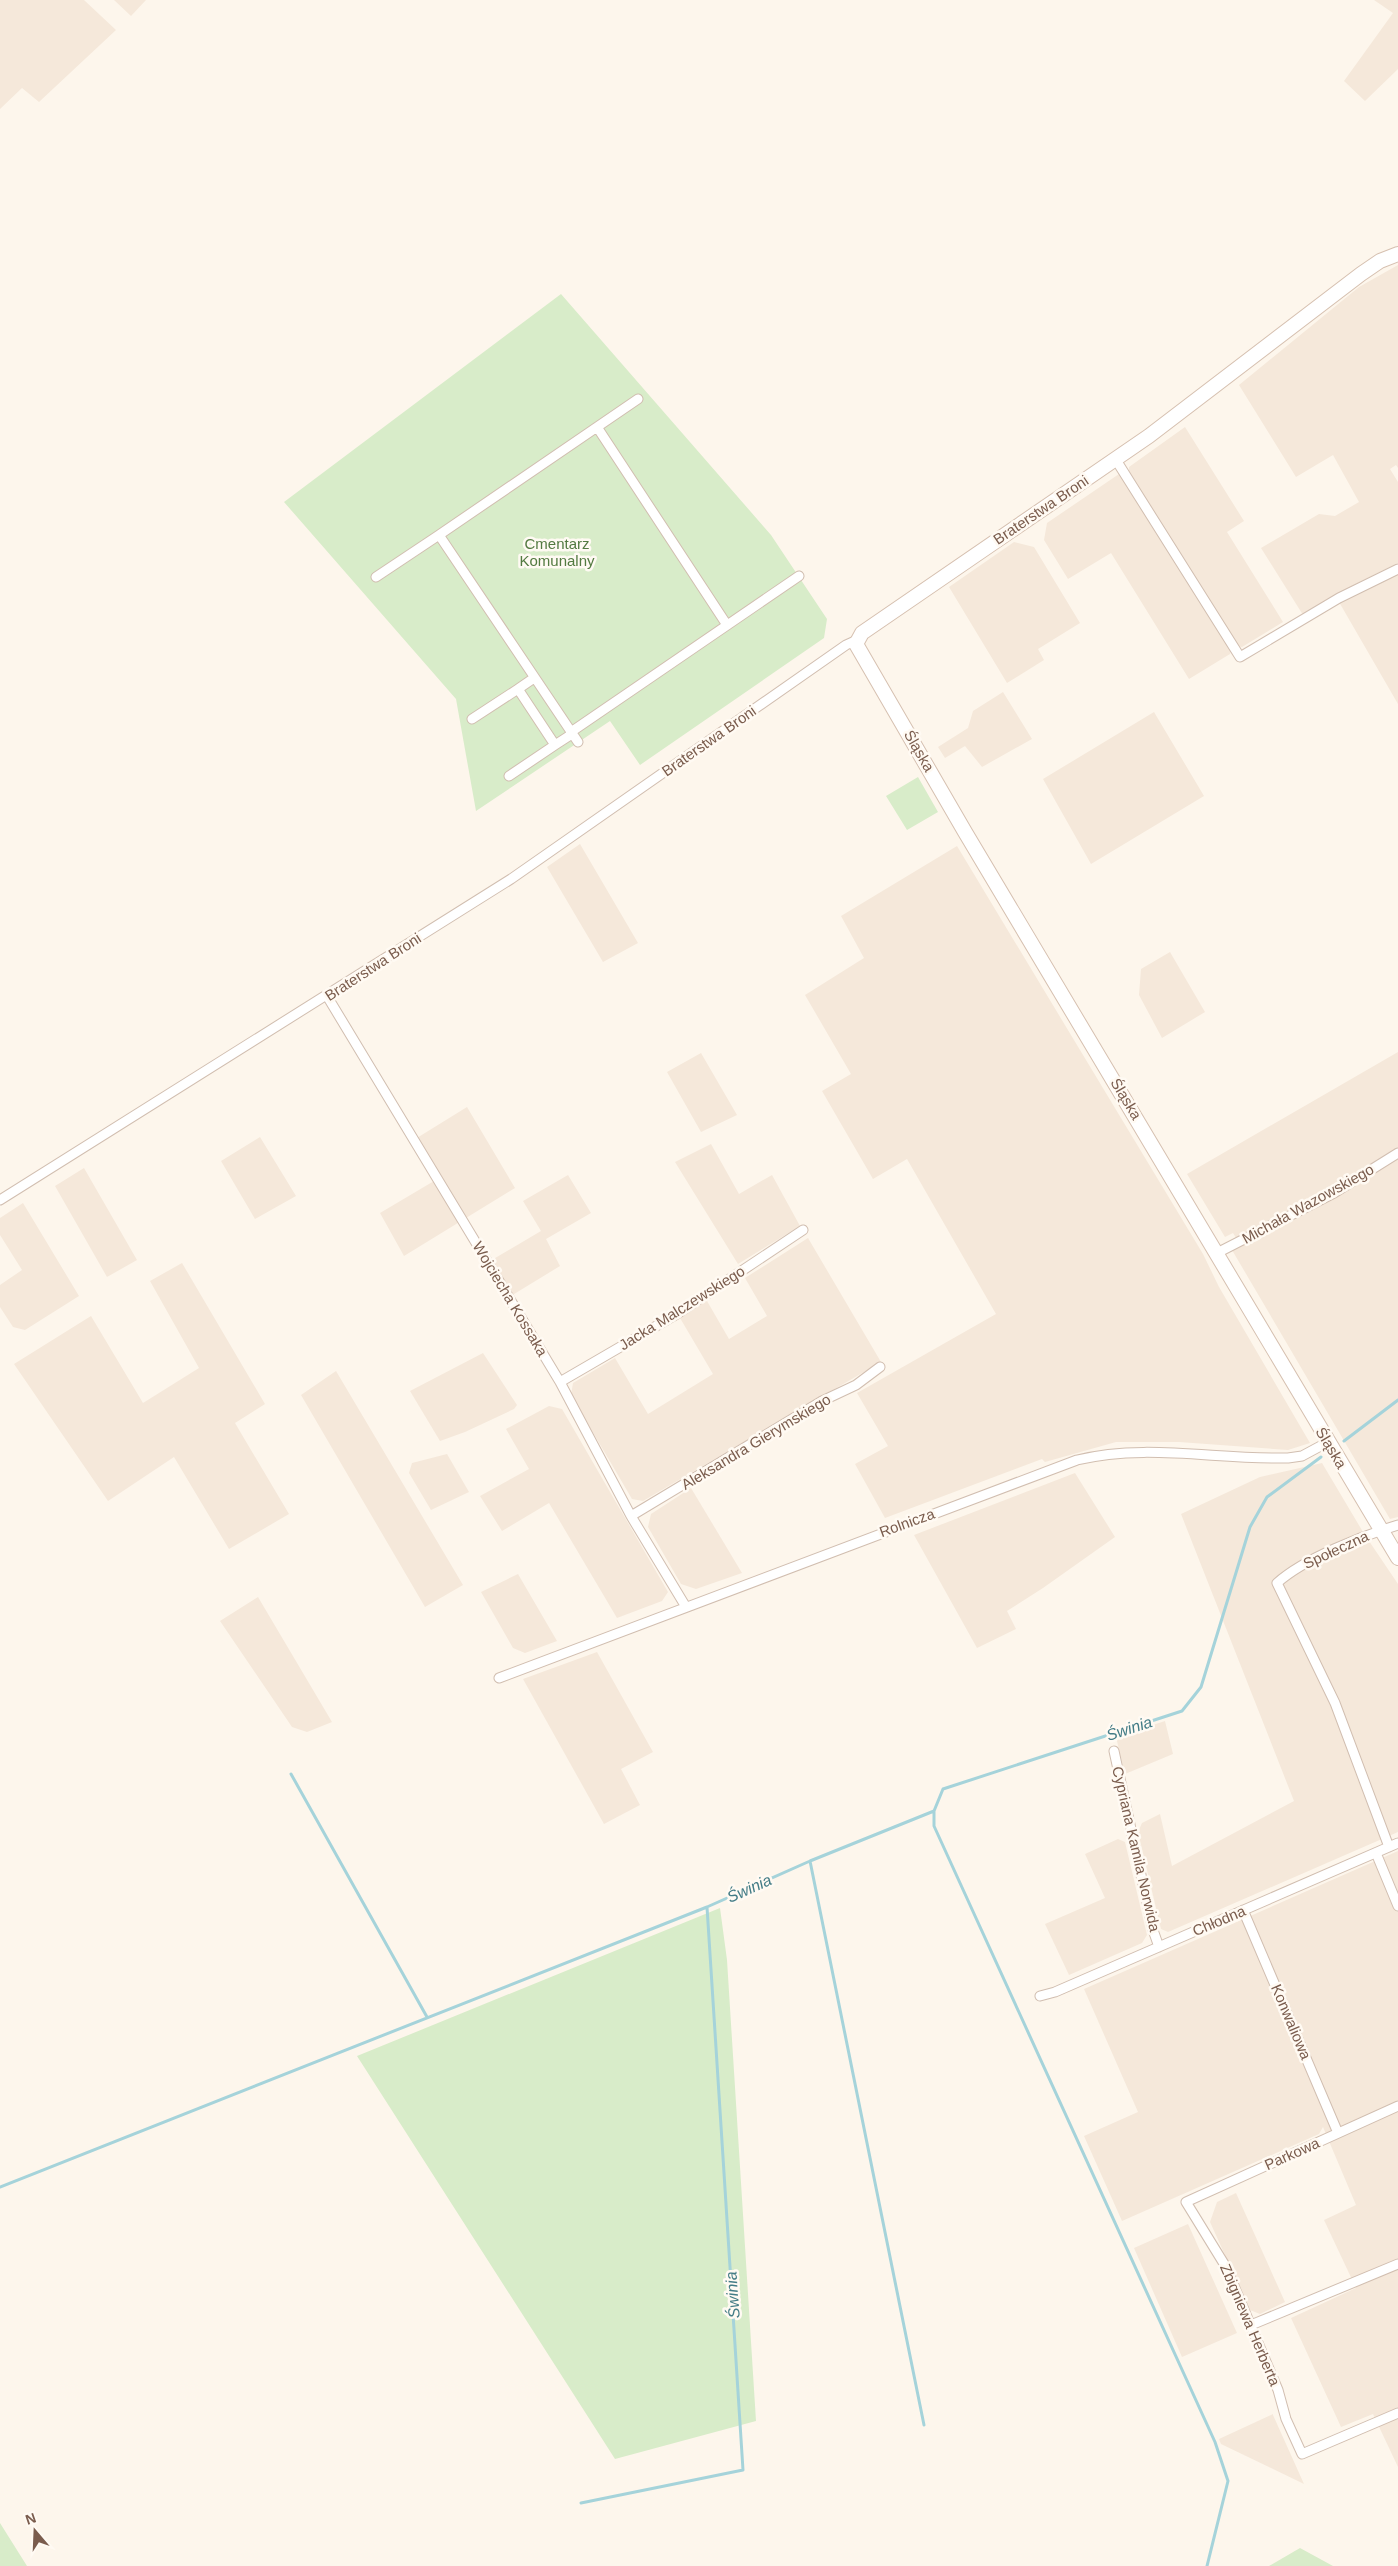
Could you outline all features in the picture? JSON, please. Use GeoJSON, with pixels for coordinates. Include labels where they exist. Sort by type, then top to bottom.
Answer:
{"type":"FeatureCollection","features":[{"type":"Feature","properties":{"kind":"street","name":"Braterstwa Broni"},"geometry":{"type":"LineString","coordinates":[[0,1200],[511,879],[846,645],[857,640],[862,634],[927,588],[1116,460],[1225,380],[1361,274],[1380,261],[1398,254]]}},
{"type":"Feature","properties":{"kind":"street"},"geometry":{"type":"LineString","coordinates":[[376,577],[638,399]]}},
{"type":"Feature","properties":{"kind":"street"},"geometry":{"type":"LineString","coordinates":[[597,427],[727,625]]}},
{"type":"Feature","properties":{"kind":"street"},"geometry":{"type":"LineString","coordinates":[[1116,460],[1240,658],[1339,598],[1398,569]]}},
{"type":"Feature","properties":{"kind":"street"},"geometry":{"type":"LineString","coordinates":[[439,535],[578,742]]}},
{"type":"Feature","properties":{"kind":"street"},"geometry":{"type":"LineString","coordinates":[[509,776],[799,576]]}},
{"type":"Feature","properties":{"kind":"street","name":"Śląska"},"geometry":{"type":"LineString","coordinates":[[857,640],[858,647],[965,832],[1398,1558]]}},
{"type":"Feature","properties":{"kind":"street"},"geometry":{"type":"LineString","coordinates":[[472,719],[534,678]]}},
{"type":"Feature","properties":{"kind":"street"},"geometry":{"type":"LineString","coordinates":[[518,689],[555,745]]}},
{"type":"Feature","properties":{"kind":"street","name":"Wojciecha Kossaka"},"geometry":{"type":"LineString","coordinates":[[327,996],[560,1382],[631,1516],[686,1607]]}},
{"type":"Feature","properties":{"kind":"street","name":"Michała Wazowskiego"},"geometry":{"type":"LineString","coordinates":[[1216,1253],[1334,1193],[1398,1153]]}},
{"type":"Feature","properties":{"kind":"street","name":"Jacka Malczewskiego"},"geometry":{"type":"LineString","coordinates":[[560,1382],[677,1314],[803,1230]]}},
{"type":"Feature","properties":{"kind":"street","name":"Aleksandra Gierymskiego"},"geometry":{"type":"LineString","coordinates":[[631,1516],[822,1402],[856,1385],[880,1368]]}},
{"type":"Feature","properties":{"kind":"street","name":"Rolnicza"},"geometry":{"type":"LineString","coordinates":[[499,1678],[1083,1459],[1132,1452],[1288,1458],[1302,1456],[1328,1442]]}},
{"type":"Feature","properties":{"kind":"street","name":"Społeczna"},"geometry":{"type":"LineString","coordinates":[[1389,1847],[1335,1703],[1277,1583],[1290,1572],[1380,1530],[1398,1525]]}},
{"type":"Feature","properties":{"kind":"street","name":"Cypriana Kamila Norwida"},"geometry":{"type":"LineString","coordinates":[[1114,1751],[1153,1930],[1159,1947]]}},
{"type":"Feature","properties":{"kind":"street","name":"Chłodna"},"geometry":{"type":"LineString","coordinates":[[1040,1996],[1055,1992],[1398,1843]]}},
{"type":"Feature","properties":{"kind":"street"},"geometry":{"type":"LineString","coordinates":[[1376,1853],[1398,1906]]}},
{"type":"Feature","properties":{"kind":"street","name":"Konwaliowa"},"geometry":{"type":"LineString","coordinates":[[1244,1910],[1338,2133]]}},
{"type":"Feature","properties":{"kind":"street","name":"Parkowa"},"geometry":{"type":"LineString","coordinates":[[1186,2202],[1398,2106]]}},
{"type":"Feature","properties":{"kind":"street","name":"Zbigniewa Herberta"},"geometry":{"type":"LineString","coordinates":[[1186,2202],[1226,2267],[1278,2390],[1286,2419],[1302,2454],[1398,2412]]}},
{"type":"Feature","properties":{"kind":"street"},"geometry":{"type":"LineString","coordinates":[[1251,2325],[1398,2264]]}},
{"type":"Feature","properties":{"kind":"shaded area"},"geometry":{"type":"Polygon","coordinates":[[[0,0],[84,0],[116,30],[39,102],[22,88],[0,109],[0,0]]]}},
{"type":"Feature","properties":{"kind":"shaded area"},"geometry":{"type":"Polygon","coordinates":[[[114,0],[146,0],[131,16],[114,0]]]}},
{"type":"Feature","properties":{"kind":"shaded area"},"geometry":{"type":"Polygon","coordinates":[[[1374,0],[1398,0],[1398,69],[1365,101],[1344,81],[1393,13],[1374,0]]]}},
{"type":"Feature","properties":{"kind":"shaded area"},"geometry":{"type":"Polygon","coordinates":[[[1398,265],[1398,468],[1396,465],[1390,469],[1398,482],[1398,563],[1360,582],[1303,615],[1261,548],[1319,514],[1335,516],[1359,502],[1333,455],[1296,477],[1239,385],[1359,287],[1398,265]]]}},
{"type":"Feature","properties":{"kind":"shaded area"},"geometry":{"type":"Polygon","coordinates":[[[1185,427],[1244,521],[1227,532],[1283,622],[1242,647],[1237,646],[1129,471],[1129,467],[1185,427]]]}},
{"type":"Feature","properties":{"kind":"shaded area"},"geometry":{"type":"Polygon","coordinates":[[[1119,474],[1122,475],[1231,650],[1230,654],[1189,679],[1111,553],[1068,579],[1044,540],[1047,523],[1119,474]]]}},
{"type":"Feature","properties":{"kind":"shaded area"},"geometry":{"type":"Polygon","coordinates":[[[1014,542],[1034,547],[1080,623],[1038,649],[1044,660],[1007,683],[949,587],[1014,542]]]}},
{"type":"Feature","properties":{"kind":"shaded area"},"geometry":{"type":"Polygon","coordinates":[[[1398,575],[1398,704],[1339,602],[1398,575]]]}},
{"type":"Feature","properties":{"kind":"shaded area"},"geometry":{"type":"Polygon","coordinates":[[[1003,692],[1032,739],[982,767],[965,746],[945,758],[938,747],[968,728],[973,711],[1003,692]]]}},
{"type":"Feature","properties":{"kind":"shaded area"},"geometry":{"type":"Polygon","coordinates":[[[1154,712],[1204,796],[1091,864],[1043,779],[1154,712]]]}},
{"type":"Feature","properties":{"kind":"shaded area"},"geometry":{"type":"Polygon","coordinates":[[[580,844],[638,943],[603,962],[547,867],[580,844]]]}},
{"type":"Feature","properties":{"kind":"shaded area"},"geometry":{"type":"Polygon","coordinates":[[[957,846],[1203,1254],[1219,1287],[1310,1443],[1288,1450],[1179,1442],[1116,1442],[1045,1462],[1042,1459],[885,1518],[855,1464],[888,1446],[857,1393],[996,1314],[907,1159],[873,1179],[822,1091],[851,1074],[805,995],[864,958],[841,916],[957,846]]]}},
{"type":"Feature","properties":{"kind":"shaded area"},"geometry":{"type":"Polygon","coordinates":[[[1170,952],[1205,1012],[1162,1038],[1139,995],[1141,969],[1170,952]]]}},
{"type":"Feature","properties":{"kind":"shaded area"},"geometry":{"type":"Polygon","coordinates":[[[1398,1052],[1398,1517],[1390,1519],[1232,1250],[1241,1246],[1233,1233],[1225,1237],[1187,1174],[1398,1052]]]}},
{"type":"Feature","properties":{"kind":"shaded area"},"geometry":{"type":"Polygon","coordinates":[[[701,1053],[737,1115],[701,1132],[667,1072],[701,1053]]]}},
{"type":"Feature","properties":{"kind":"shaded area"},"geometry":{"type":"Polygon","coordinates":[[[467,1107],[515,1188],[404,1256],[380,1213],[434,1181],[412,1141],[467,1107]]]}},
{"type":"Feature","properties":{"kind":"shaded area"},"geometry":{"type":"Polygon","coordinates":[[[260,1137],[296,1196],[255,1219],[221,1161],[260,1137]]]}},
{"type":"Feature","properties":{"kind":"shaded area"},"geometry":{"type":"Polygon","coordinates":[[[711,1144],[739,1194],[772,1175],[800,1226],[738,1264],[675,1162],[711,1144]]]}},
{"type":"Feature","properties":{"kind":"shaded area"},"geometry":{"type":"Polygon","coordinates":[[[84,1168],[137,1260],[107,1277],[55,1186],[84,1168]]]}},
{"type":"Feature","properties":{"kind":"shaded area"},"geometry":{"type":"Polygon","coordinates":[[[568,1175],[591,1213],[546,1239],[560,1266],[506,1299],[485,1264],[541,1231],[523,1201],[568,1175]]]}},
{"type":"Feature","properties":{"kind":"shaded area"},"geometry":{"type":"Polygon","coordinates":[[[23,1203],[79,1296],[25,1330],[13,1327],[0,1307],[0,1285],[22,1270],[0,1235],[0,1218],[23,1203]]]}},
{"type":"Feature","properties":{"kind":"shaded area"},"geometry":{"type":"Polygon","coordinates":[[[808,1238],[881,1362],[643,1501],[632,1499],[571,1395],[573,1383],[615,1358],[648,1414],[713,1374],[680,1318],[707,1301],[729,1339],[767,1316],[745,1278],[808,1238]]]}},
{"type":"Feature","properties":{"kind":"shaded area"},"geometry":{"type":"Polygon","coordinates":[[[182,1263],[265,1404],[235,1423],[289,1514],[229,1549],[174,1457],[108,1501],[14,1364],[91,1316],[143,1403],[199,1368],[150,1281],[182,1263]]]}},
{"type":"Feature","properties":{"kind":"shaded area"},"geometry":{"type":"Polygon","coordinates":[[[483,1353],[517,1405],[514,1409],[465,1432],[440,1441],[410,1391],[483,1353]]]}},
{"type":"Feature","properties":{"kind":"shaded area"},"geometry":{"type":"Polygon","coordinates":[[[336,1371],[463,1585],[425,1607],[301,1395],[336,1371]]]}},
{"type":"Feature","properties":{"kind":"shaded area"},"geometry":{"type":"Polygon","coordinates":[[[549,1406],[562,1409],[668,1592],[662,1601],[617,1618],[549,1503],[502,1531],[480,1496],[529,1469],[506,1429],[549,1406]]]}},
{"type":"Feature","properties":{"kind":"shaded area"},"geometry":{"type":"Polygon","coordinates":[[[447,1454],[469,1492],[431,1510],[409,1473],[412,1463],[447,1454]]]}},
{"type":"Feature","properties":{"kind":"shaded area"},"geometry":{"type":"Polygon","coordinates":[[[1322,1463],[1363,1532],[1357,1535],[1369,1541],[1398,1584],[1398,1832],[1168,1932],[1161,1929],[1138,1832],[1142,1823],[1160,1814],[1172,1866],[1294,1801],[1181,1514],[1260,1477],[1322,1463]]]}},
{"type":"Feature","properties":{"kind":"shaded area"},"geometry":{"type":"Polygon","coordinates":[[[1075,1473],[1115,1537],[1007,1611],[1016,1629],[977,1648],[914,1535],[1075,1473]]]}},
{"type":"Feature","properties":{"kind":"shaded area"},"geometry":{"type":"Polygon","coordinates":[[[691,1488],[742,1573],[696,1589],[681,1584],[648,1527],[651,1514],[691,1488]]]}},
{"type":"Feature","properties":{"kind":"shaded area"},"geometry":{"type":"Polygon","coordinates":[[[518,1574],[557,1641],[525,1653],[513,1648],[481,1592],[518,1574]]]}},
{"type":"Feature","properties":{"kind":"shaded area"},"geometry":{"type":"Polygon","coordinates":[[[258,1597],[332,1722],[307,1732],[292,1727],[220,1621],[258,1597]]]}},
{"type":"Feature","properties":{"kind":"shaded area"},"geometry":{"type":"Polygon","coordinates":[[[597,1652],[653,1752],[621,1769],[640,1805],[604,1824],[523,1679],[597,1652]]]}},
{"type":"Feature","properties":{"kind":"shaded area"},"geometry":{"type":"Polygon","coordinates":[[[1165,1721],[1173,1754],[1125,1774],[1116,1737],[1165,1721]]]}},
{"type":"Feature","properties":{"kind":"shaded area"},"geometry":{"type":"Polygon","coordinates":[[[1118,1839],[1125,1842],[1147,1935],[1142,1943],[1069,1975],[1045,1924],[1105,1898],[1085,1854],[1118,1839]]]}},
{"type":"Feature","properties":{"kind":"shaded area"},"geometry":{"type":"Polygon","coordinates":[[[1398,1851],[1398,2467],[1373,2414],[1341,2427],[1291,2318],[1356,2288],[1324,2220],[1356,2205],[1323,2127],[1319,2134],[1122,2221],[1084,2136],[1138,2112],[1084,1989],[1398,1851]]]}},
{"type":"Feature","properties":{"kind":"shaded area"},"geometry":{"type":"Polygon","coordinates":[[[1236,2193],[1285,2302],[1260,2314],[1250,2310],[1210,2222],[1217,2202],[1236,2193]]]}},
{"type":"Feature","properties":{"kind":"shaded area"},"geometry":{"type":"Polygon","coordinates":[[[1188,2224],[1237,2333],[1182,2357],[1134,2248],[1188,2224]]]}},
{"type":"Feature","properties":{"kind":"shaded area"},"geometry":{"type":"Polygon","coordinates":[[[1273,2414],[1304,2484],[1221,2444],[1219,2439],[1273,2414]]]}},
{"type":"Feature","properties":{"kind":"green space","name":"Cmentarz Komunalny"},"geometry":{"type":"Polygon","coordinates":[[[561,294],[771,535],[827,619],[824,638],[640,765],[610,721],[476,811],[456,699],[284,502],[561,294]]]}},
{"type":"Feature","properties":{"kind":"green space"},"geometry":{"type":"Polygon","coordinates":[[[918,777],[938,812],[907,830],[886,796],[918,777]]]}},
{"type":"Feature","properties":{"kind":"green space"},"geometry":{"type":"Polygon","coordinates":[[[720,1908],[727,1960],[756,2421],[615,2459],[357,2056],[720,1908]]]}},
{"type":"Feature","properties":{"kind":"green space"},"geometry":{"type":"Polygon","coordinates":[[[0,2523],[27,2566],[0,2566],[0,2523]]]}},
{"type":"Feature","properties":{"kind":"green space"},"geometry":{"type":"Polygon","coordinates":[[[1300,2548],[1333,2566],[1269,2566],[1300,2548]]]}},
{"type":"Feature","properties":{"kind":"waterway","name":"Świnia"},"geometry":{"type":"LineString","coordinates":[[1344,1441],[1398,1400]]}},
{"type":"Feature","properties":{"kind":"waterway","name":"Świnia"},"geometry":{"type":"LineString","coordinates":[[581,2503],[743,2470],[707,1907],[810,1861],[934,1811],[943,1789],[1182,1711],[1201,1687],[1250,1527],[1267,1497],[1321,1457]]}},
{"type":"Feature","properties":{"kind":"waterway"},"geometry":{"type":"LineString","coordinates":[[291,1774],[427,2017]]}},
{"type":"Feature","properties":{"kind":"waterway"},"geometry":{"type":"LineString","coordinates":[[934,1811],[934,1826],[1215,2442],[1228,2481],[1207,2566]]}},
{"type":"Feature","properties":{"kind":"waterway"},"geometry":{"type":"LineString","coordinates":[[810,1861],[924,2425]]}},
{"type":"Feature","properties":{"kind":"waterway"},"geometry":{"type":"LineString","coordinates":[[0,2187],[707,1907]]}}]}
